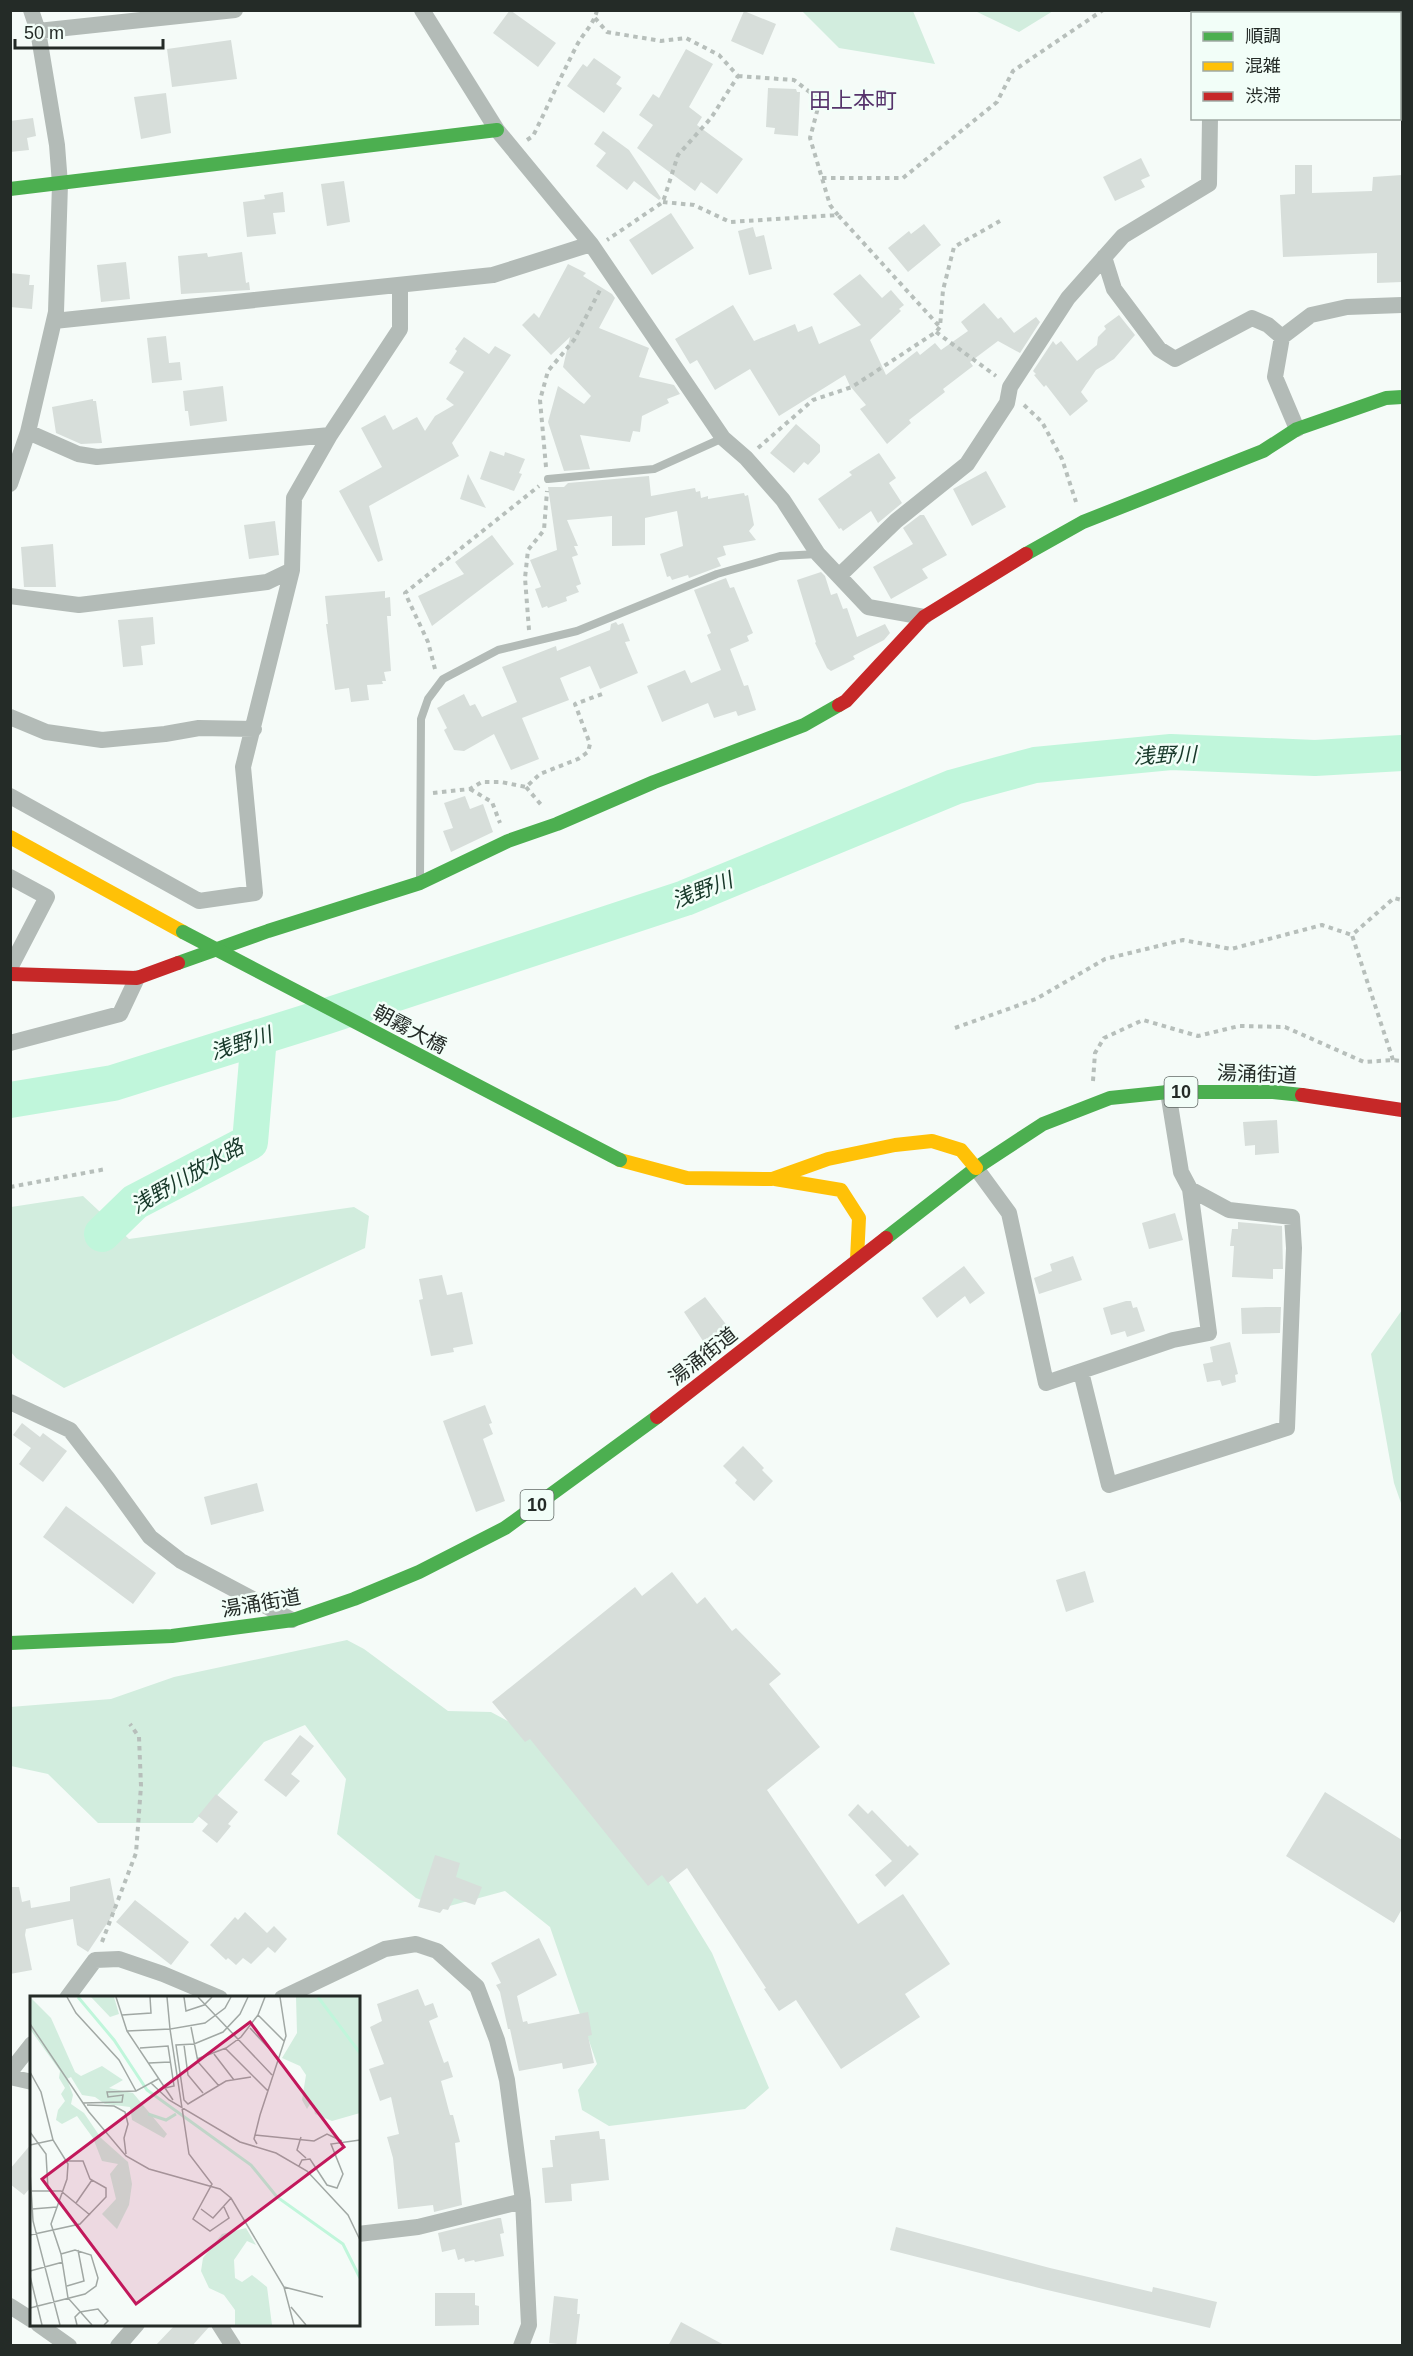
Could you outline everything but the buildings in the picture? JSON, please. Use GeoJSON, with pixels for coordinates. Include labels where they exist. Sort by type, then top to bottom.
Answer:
{"type":"FeatureCollection","features":[{"type":"Feature","properties":{"kind":"street"},"geometry":{"type":"LineString","coordinates":[[10,484],[28,432],[54,321],[60,184],[57,145],[38,31],[30,10]]}},
{"type":"Feature","properties":{"kind":"street"},"geometry":{"type":"LineString","coordinates":[[38,31],[235,10]]}},
{"type":"Feature","properties":{"kind":"street"},"geometry":{"type":"LineString","coordinates":[[422,10],[497,130],[591,244],[723,438],[747,458],[783,500],[818,554],[868,607],[924,617]]}},
{"type":"Feature","properties":{"kind":"street"},"geometry":{"type":"LineString","coordinates":[[840,575],[896,521],[967,464],[1007,403],[1010,387],[1068,298],[1123,236],[1209,183],[1210,120]]}},
{"type":"Feature","properties":{"kind":"street"},"geometry":{"type":"LineString","coordinates":[[10,189],[497,130]]}},
{"type":"Feature","properties":{"kind":"street"},"geometry":{"type":"LineString","coordinates":[[54,321],[492,275],[591,244]]}},
{"type":"Feature","properties":{"kind":"street"},"geometry":{"type":"LineString","coordinates":[[1104,257],[1114,289],[1159,349],[1175,359],[1252,318],[1268,325],[1282,337]]}},
{"type":"Feature","properties":{"kind":"street"},"geometry":{"type":"LineString","coordinates":[[10,796],[199,901],[255,893],[243,767],[292,570],[294,498],[330,435],[400,329],[400,286]]}},
{"type":"Feature","properties":{"kind":"street"},"geometry":{"type":"LineString","coordinates":[[1298,429],[1275,377],[1282,337],[1311,315],[1347,307],[1402,305]]}},
{"type":"Feature","properties":{"kind":"street"},"geometry":{"type":"LineString","coordinates":[[10,974],[137,978],[268,931],[420,883],[508,841],[557,824],[654,782],[804,725],[846,701],[924,617],[987,577],[1083,522],[1263,451],[1298,429],[1386,398],[1402,397]]}},
{"type":"Feature","properties":{"kind":"street"},"geometry":{"type":"LineString","coordinates":[[28,432],[78,454],[97,457],[330,435]]}},
{"type":"Feature","properties":{"kind":"street"},"geometry":{"type":"LineString","coordinates":[[10,596],[79,605],[267,582],[292,570]]}},
{"type":"Feature","properties":{"kind":"street"},"geometry":{"type":"LineString","coordinates":[[10,717],[46,732],[102,740],[199,728],[254,729]]}},
{"type":"Feature","properties":{"kind":"street","name":"朝霧大橋"},"geometry":{"type":"LineString","coordinates":[[10,837],[183,932],[620,1160],[687,1178],[772,1179]]}},
{"type":"Feature","properties":{"kind":"street"},"geometry":{"type":"LineString","coordinates":[[10,877],[47,897],[10,968]]}},
{"type":"Feature","properties":{"kind":"street"},"geometry":{"type":"LineString","coordinates":[[10,1043],[120,1014],[137,978]]}},
{"type":"Feature","properties":{"kind":"street"},"geometry":{"type":"LineString","coordinates":[[772,1179],[828,1159],[895,1145],[932,1141],[961,1150],[1009,1213],[1046,1383],[1173,1340],[1209,1333],[1190,1189],[1181,1172],[1168,1092]]}},
{"type":"Feature","properties":{"kind":"street","name":"湯涌街道"},"geometry":{"type":"LineString","coordinates":[[10,1643],[172,1636],[293,1620],[354,1599],[420,1572],[505,1528],[628,1440],[976,1168],[1044,1124],[1110,1098],[1168,1092],[1273,1092],[1332,1098],[1402,1110]]}},
{"type":"Feature","properties":{"kind":"street"},"geometry":{"type":"LineString","coordinates":[[772,1179],[841,1190],[859,1218],[857,1259]]}},
{"type":"Feature","properties":{"kind":"street"},"geometry":{"type":"LineString","coordinates":[[1081,1372],[1109,1485],[1287,1428],[1294,1248],[1292,1217],[1229,1210],[1190,1189]]}},
{"type":"Feature","properties":{"kind":"street"},"geometry":{"type":"LineString","coordinates":[[10,1402],[70,1430],[150,1538],[181,1561],[293,1620]]}},
{"type":"Feature","properties":{"kind":"street"},"geometry":{"type":"LineString","coordinates":[[285,1996],[385,1949],[416,1944],[437,1951],[477,1987],[497,2040],[513,2117],[523,2201],[529,2325],[521,2346]]}},
{"type":"Feature","properties":{"kind":"street"},"geometry":{"type":"LineString","coordinates":[[68,1996],[95,1960],[119,1959],[215,1996]]}},
{"type":"Feature","properties":{"kind":"street"},"geometry":{"type":"LineString","coordinates":[[10,2072],[30,2047]]}},
{"type":"Feature","properties":{"kind":"street"},"geometry":{"type":"LineString","coordinates":[[10,2077],[30,2082]]}},
{"type":"Feature","properties":{"kind":"street"},"geometry":{"type":"LineString","coordinates":[[360,2234],[418,2227],[523,2201]]}},
{"type":"Feature","properties":{"kind":"street"},"geometry":{"type":"LineString","coordinates":[[10,2306],[30,2319]]}},
{"type":"Feature","properties":{"kind":"street"},"geometry":{"type":"LineString","coordinates":[[39,2326],[69,2346]]}},
{"type":"Feature","properties":{"kind":"street"},"geometry":{"type":"LineString","coordinates":[[118,2346],[136,2326]]}},
{"type":"Feature","properties":{"kind":"street"},"geometry":{"type":"LineString","coordinates":[[220,2326],[233,2346]]}},
{"type":"Feature","properties":{"kind":"lane"},"geometry":{"type":"LineString","coordinates":[[548,479],[654,469],[723,438]]}},
{"type":"Feature","properties":{"kind":"lane"},"geometry":{"type":"LineString","coordinates":[[420,883],[422,719],[429,699],[443,680],[498,650],[577,631],[717,574],[780,556],[818,554]]}},
{"type":"Feature","properties":{"kind":"path"},"geometry":{"type":"LineString","coordinates":[[514,148],[533,136],[568,67],[576,46],[595,18],[597,10]]}},
{"type":"Feature","properties":{"kind":"path"},"geometry":{"type":"LineString","coordinates":[[822,178],[903,178],[997,102],[1013,71],[1103,10]]}},
{"type":"Feature","properties":{"kind":"path"},"geometry":{"type":"LineString","coordinates":[[595,18],[607,32],[661,41],[686,38],[718,55],[738,76],[794,80],[820,100],[810,138],[830,205],[940,327]]}},
{"type":"Feature","properties":{"kind":"path"},"geometry":{"type":"LineString","coordinates":[[591,244],[606,240],[663,202],[678,155],[711,118],[738,76]]}},
{"type":"Feature","properties":{"kind":"path"},"geometry":{"type":"LineString","coordinates":[[663,202],[694,205],[730,222],[838,215]]}},
{"type":"Feature","properties":{"kind":"path"},"geometry":{"type":"LineString","coordinates":[[747,458],[813,400],[852,387],[936,332],[940,327],[943,290],[954,247],[1000,221]]}},
{"type":"Feature","properties":{"kind":"path"},"geometry":{"type":"LineString","coordinates":[[529,643],[525,578],[528,550],[544,530],[548,479],[540,400],[548,371],[574,340],[609,271]]}},
{"type":"Feature","properties":{"kind":"path"},"geometry":{"type":"LineString","coordinates":[[936,332],[1010,387],[1018,399],[1042,422],[1062,459],[1083,522]]}},
{"type":"Feature","properties":{"kind":"path"},"geometry":{"type":"LineString","coordinates":[[439,685],[428,642],[405,593],[548,479]]}},
{"type":"Feature","properties":{"kind":"path"},"geometry":{"type":"LineString","coordinates":[[421,795],[470,789],[482,782],[526,786],[540,774],[578,759],[588,752],[590,744],[575,704],[602,694]]}},
{"type":"Feature","properties":{"kind":"path"},"geometry":{"type":"LineString","coordinates":[[470,789],[492,802],[508,841]]}},
{"type":"Feature","properties":{"kind":"path"},"geometry":{"type":"LineString","coordinates":[[1352,935],[1394,898],[1402,900]]}},
{"type":"Feature","properties":{"kind":"path"},"geometry":{"type":"LineString","coordinates":[[955,1028],[1036,999],[1105,959],[1183,940],[1231,949],[1322,925],[1352,935]]}},
{"type":"Feature","properties":{"kind":"path"},"geometry":{"type":"LineString","coordinates":[[1352,935],[1393,1060]]}},
{"type":"Feature","properties":{"kind":"path"},"geometry":{"type":"LineString","coordinates":[[1091,1106],[1095,1053],[1104,1038],[1143,1020],[1198,1036],[1239,1026],[1285,1027],[1364,1062],[1402,1061]]}},
{"type":"Feature","properties":{"kind":"path"},"geometry":{"type":"LineString","coordinates":[[10,1187],[106,1169]]}},
{"type":"Feature","properties":{"kind":"path"},"geometry":{"type":"LineString","coordinates":[[95,1960],[136,1853],[141,1786],[140,1737],[130,1724]]}},
{"type":"Feature","properties":{"kind":"green space"},"geometry":{"type":"Polygon","coordinates":[[[802,11],[913,11],[935,64],[839,48],[802,11]]]}},
{"type":"Feature","properties":{"kind":"green space"},"geometry":{"type":"Polygon","coordinates":[[[975,11],[1053,11],[1019,32],[975,11]]]}},
{"type":"Feature","properties":{"kind":"green space"},"geometry":{"type":"Polygon","coordinates":[[[83,1196],[129,1239],[354,1207],[369,1216],[365,1248],[64,1388],[16,1358],[11,1352],[11,1207],[83,1196]]]}},
{"type":"Feature","properties":{"kind":"green space"},"geometry":{"type":"Polygon","coordinates":[[[1402,1310],[1402,1506],[1394,1483],[1371,1354],[1402,1310]]]}},
{"type":"Feature","properties":{"kind":"green space"},"geometry":{"type":"Polygon","coordinates":[[[347,1640],[364,1649],[448,1711],[491,1712],[528,1732],[662,1871],[712,1953],[769,2088],[745,2109],[609,2126],[582,2110],[578,2090],[597,2064],[550,1927],[505,1891],[442,1908],[416,1898],[337,1834],[346,1779],[305,1725],[264,1742],[193,1823],[98,1823],[48,1774],[11,1766],[10,1707],[111,1699],[174,1677],[347,1640]]]}},
{"type":"Feature","properties":{"kind":"waterway","name":"浅野川"},"geometry":{"type":"LineString","coordinates":[[10,1100],[113,1083],[327,1016],[685,898],[954,787],[1035,765],[1171,752],[1315,758],[1402,753]]}},
{"type":"Feature","properties":{"kind":"waterway","name":"浅野川放水路"},"geometry":{"type":"LineString","coordinates":[[102,1234],[135,1202],[250,1142],[259,1037]]}},
{"type":"Feature","properties":{"kind":"traffic: fast"},"geometry":{"type":"LineString","coordinates":[[10,189],[497,130]]}},
{"type":"Feature","properties":{"kind":"traffic: fast"},"geometry":{"type":"LineString","coordinates":[[1026,554],[1083,522],[1263,451],[1297,429],[1386,398],[1402,397]]}},
{"type":"Feature","properties":{"kind":"traffic: fast"},"geometry":{"type":"LineString","coordinates":[[178,963],[268,931],[420,883],[508,841],[557,824],[654,782],[804,725],[839,705]]}},
{"type":"Feature","properties":{"kind":"traffic: fast"},"geometry":{"type":"LineString","coordinates":[[183,932],[620,1160]]}},
{"type":"Feature","properties":{"kind":"traffic: fast"},"geometry":{"type":"LineString","coordinates":[[886,1238],[976,1168],[1043,1124],[1110,1098],[1168,1092],[1273,1092],[1302,1095]]}},
{"type":"Feature","properties":{"kind":"traffic: fast"},"geometry":{"type":"LineString","coordinates":[[10,1643],[172,1636],[293,1620],[354,1599],[419,1572],[505,1528],[657,1417]]}},
{"type":"Feature","properties":{"kind":"traffic: slow"},"geometry":{"type":"LineString","coordinates":[[10,837],[183,932]]}},
{"type":"Feature","properties":{"kind":"traffic: slow"},"geometry":{"type":"LineString","coordinates":[[620,1160],[687,1178],[772,1179],[828,1159],[895,1145],[932,1141],[961,1150],[976,1168]]}},
{"type":"Feature","properties":{"kind":"traffic: slow"},"geometry":{"type":"LineString","coordinates":[[775,1179],[841,1190],[859,1218],[857,1259]]}},
{"type":"Feature","properties":{"kind":"traffic: jam"},"geometry":{"type":"LineString","coordinates":[[839,705],[846,701],[924,617],[1026,554]]}},
{"type":"Feature","properties":{"kind":"traffic: jam"},"geometry":{"type":"LineString","coordinates":[[10,974],[137,978],[178,963]]}},
{"type":"Feature","properties":{"kind":"traffic: jam"},"geometry":{"type":"LineString","coordinates":[[1302,1095],[1402,1110]]}},
{"type":"Feature","properties":{"kind":"traffic: jam"},"geometry":{"type":"LineString","coordinates":[[657,1417],[886,1238]]}},
{"type":"Feature","properties":{"kind":"district","name":"田上本町"},"geometry":{"type":"Point","coordinates":[853,100]}}]}
